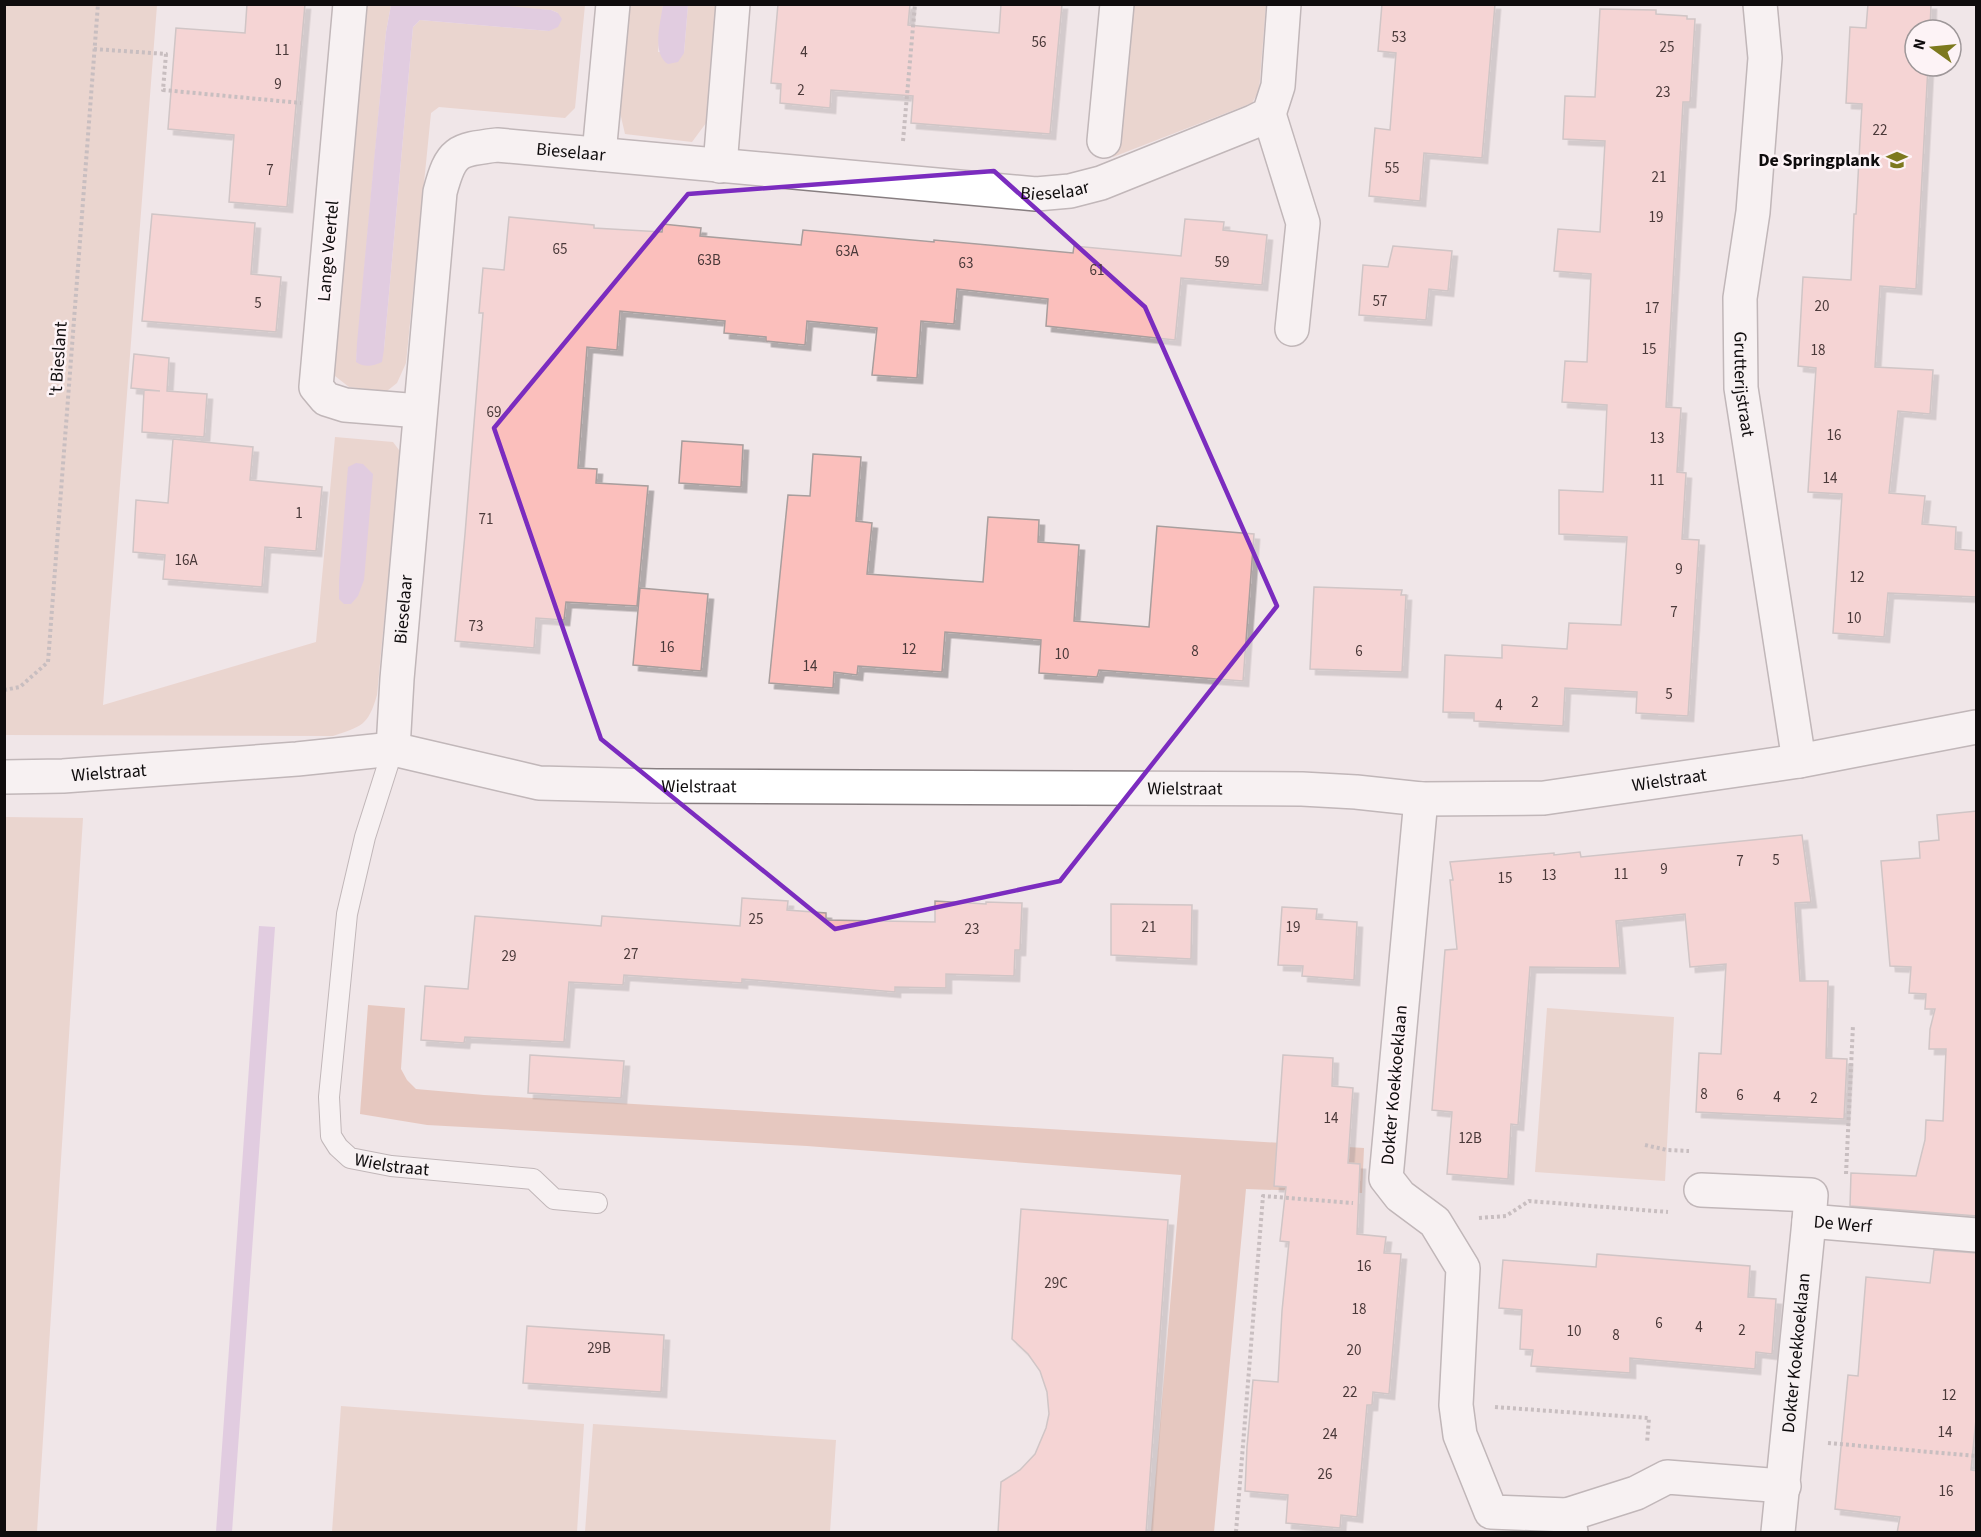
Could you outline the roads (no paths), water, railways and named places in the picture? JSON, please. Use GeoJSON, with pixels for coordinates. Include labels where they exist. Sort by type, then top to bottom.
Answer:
{"type":"FeatureCollection","features":[{"type":"Feature","properties":{"kind":"street","name":"Lange Veertel"},"geometry":{"type":"LineString","coordinates":[[350,4],[316,387],[326,399],[345,405],[420,411]]}},
{"type":"Feature","properties":{"kind":"street"},"geometry":{"type":"LineString","coordinates":[[599,154],[613,4]]}},
{"type":"Feature","properties":{"kind":"street"},"geometry":{"type":"LineString","coordinates":[[720,166],[733,4]]}},
{"type":"Feature","properties":{"kind":"street"},"geometry":{"type":"LineString","coordinates":[[1104,141],[1117,4]]}},
{"type":"Feature","properties":{"kind":"street"},"geometry":{"type":"LineString","coordinates":[[1284,4],[1278,86],[1269,114],[1303,223],[1292,328]]}},
{"type":"Feature","properties":{"kind":"street","name":"Grutterijstraat"},"geometry":{"type":"LineString","coordinates":[[1760,4],[1765,58],[1753,212],[1740,298],[1741,388],[1799,761]]}},
{"type":"Feature","properties":{"kind":"street","name":"Bieselaar"},"geometry":{"type":"LineString","coordinates":[[393,749],[398,667],[440,192],[447,165],[465,149],[497,145],[1036,194],[1070,191],[1101,183],[1253,123],[1269,114]]}},
{"type":"Feature","properties":{"kind":"street","name":"Wielstraat"},"geometry":{"type":"LineString","coordinates":[[4,777],[63,776],[203,766],[393,749],[539,783],[656,786],[1302,789],[1421,799],[1544,798],[1799,761],[1977,727]]}},
{"type":"Feature","properties":{"kind":"street","name":"Dokter Koekkoeklaan"},"geometry":{"type":"LineString","coordinates":[[1421,799],[1386,1178],[1400,1196],[1435,1222],[1463,1268],[1456,1404],[1460,1435],[1489,1522],[1569,1524],[1667,1477],[1784,1486]]}},
{"type":"Feature","properties":{"kind":"street","name":"De Werf"},"geometry":{"type":"LineString","coordinates":[[1701,1190],[1811,1195],[1809,1221],[1977,1235]]}},
{"type":"Feature","properties":{"kind":"street","name":"Dokter Koekkoeklaan"},"geometry":{"type":"LineString","coordinates":[[1778,1533],[1809,1221]]}},
{"type":"Feature","properties":{"kind":"lane","name":"Wielstraat"},"geometry":{"type":"LineString","coordinates":[[393,749],[366,837],[346,914],[329,1097],[331,1136],[338,1147],[350,1158],[391,1167],[533,1179],[554,1200],[597,1203]]}},
{"type":"Feature","properties":{"kind":"place","name":"De Springplank"},"geometry":{"type":"Point","coordinates":[1897,160]}}]}
